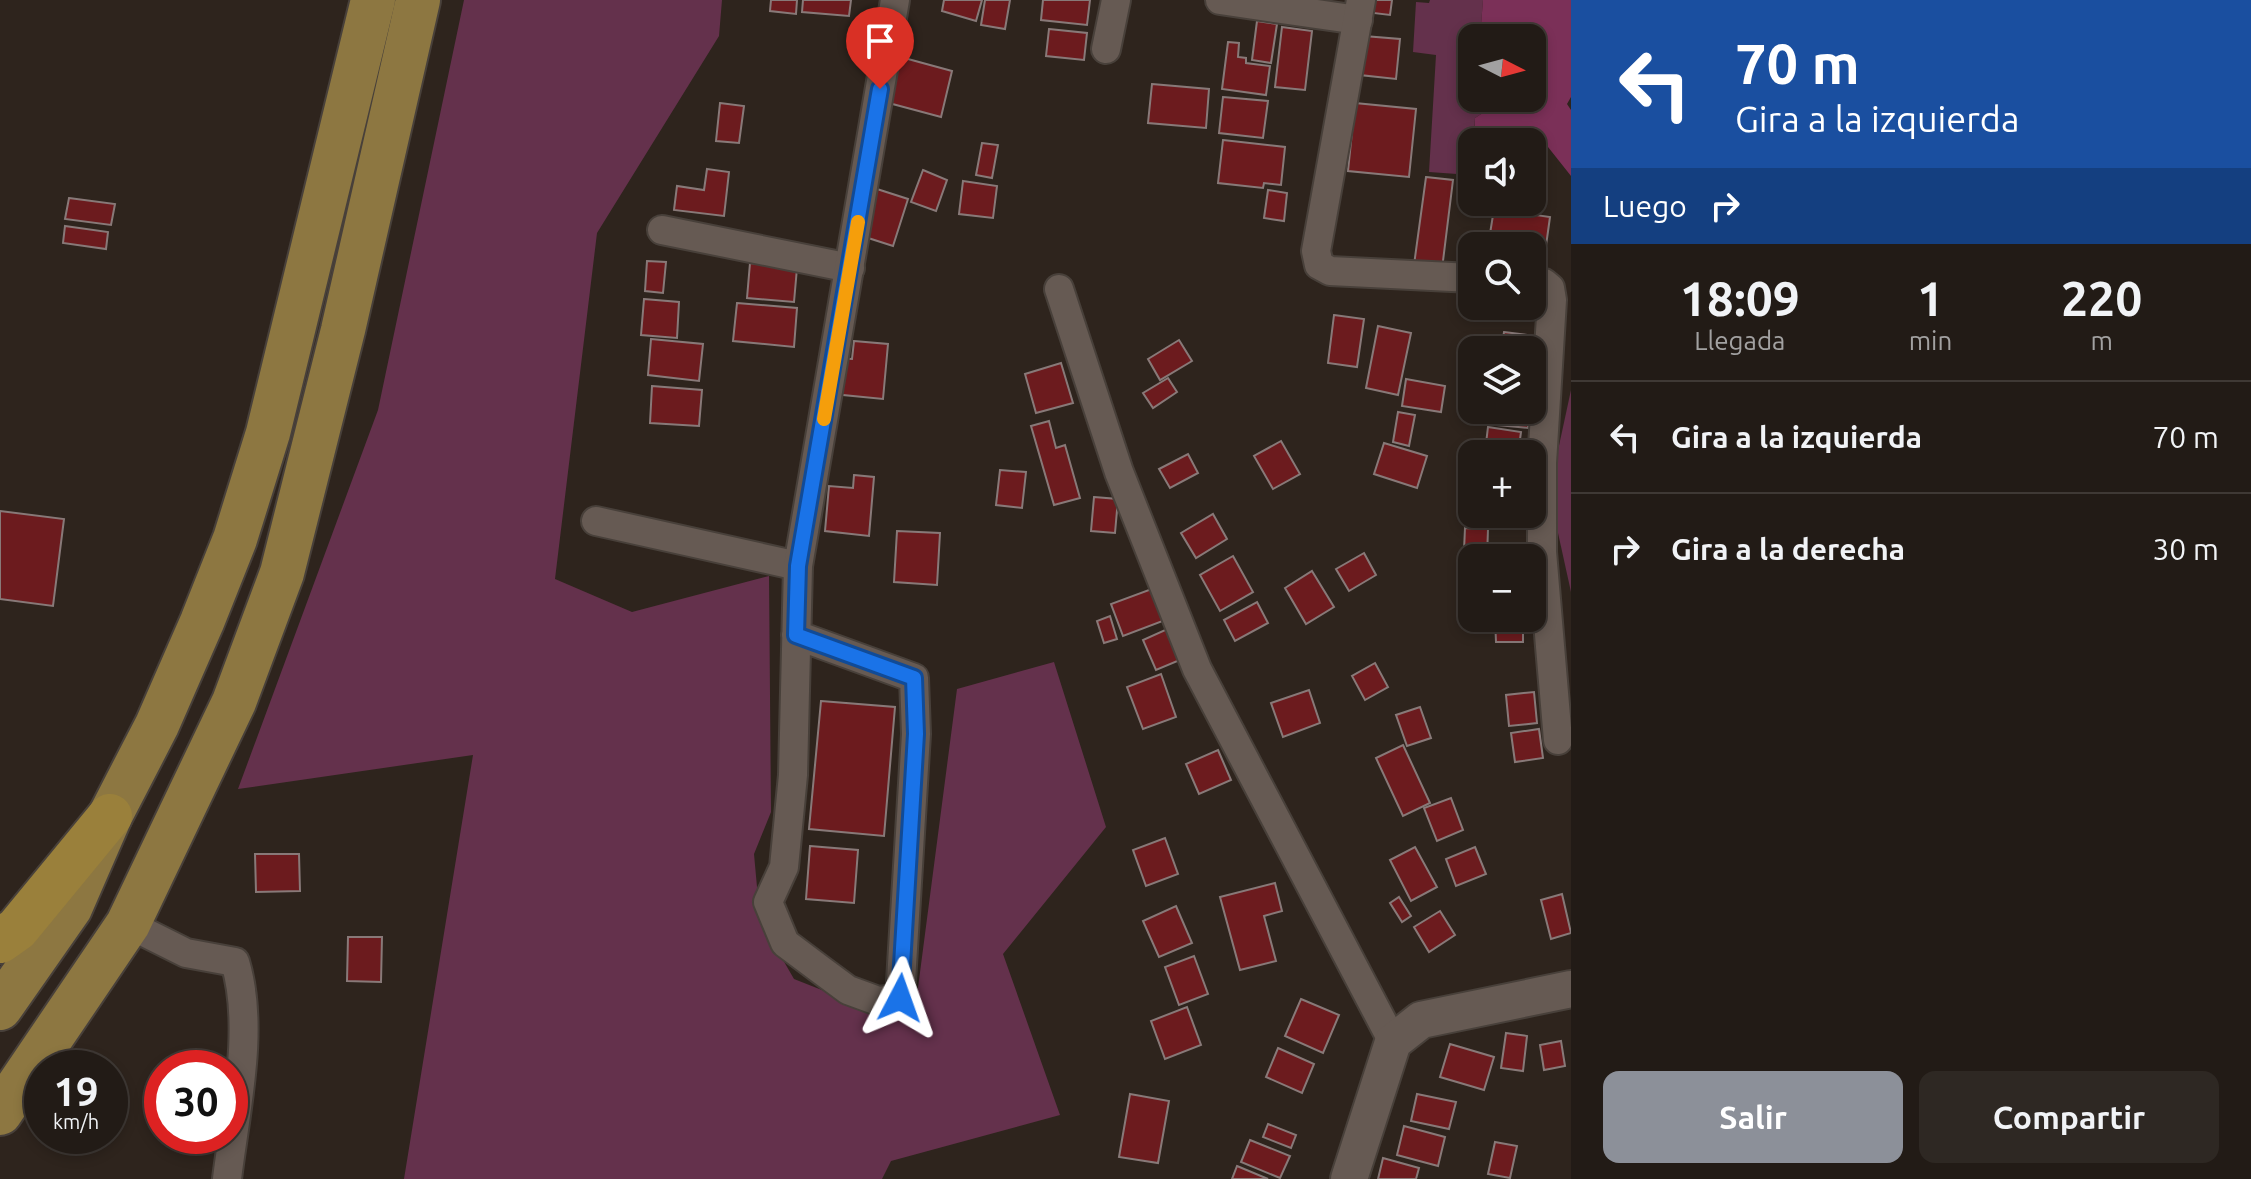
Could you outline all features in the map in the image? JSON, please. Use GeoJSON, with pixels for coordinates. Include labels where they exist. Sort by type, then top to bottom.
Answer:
{"type":"FeatureCollection","features":[{"type":"Feature","properties":{"kind":"highway"},"geometry":{"type":"LineString","coordinates":[[0,941],[17,929],[110,816]]}},
{"type":"Feature","properties":{"kind":"main road"},"geometry":{"type":"LineString","coordinates":[[0,1008],[70,908],[110,816],[157,725],[197,635],[244,509],[268,433],[305,292],[373,0]]}},
{"type":"Feature","properties":{"kind":"main road"},"geometry":{"type":"LineString","coordinates":[[0,1113],[128,924],[234,702],[282,573],[343,330],[418,0]]}},
{"type":"Feature","properties":{"kind":"street"},"geometry":{"type":"LineString","coordinates":[[796,635],[914,678],[916,734],[900,998],[878,1001],[848,990],[785,943],[768,902],[784,867],[793,775],[796,635],[798,566],[895,0]]}},
{"type":"Feature","properties":{"kind":"street"},"geometry":{"type":"LineString","coordinates":[[1106,49],[1116,0]]}},
{"type":"Feature","properties":{"kind":"street"},"geometry":{"type":"LineString","coordinates":[[1220,0],[1360,10],[1316,251],[1319,265],[1330,271],[1458,277]]}},
{"type":"Feature","properties":{"kind":"street"},"geometry":{"type":"LineString","coordinates":[[662,230],[850,268]]}},
{"type":"Feature","properties":{"kind":"street"},"geometry":{"type":"LineString","coordinates":[[1546,285],[1550,288],[1552,300],[1542,463],[1542,552],[1558,740]]}},
{"type":"Feature","properties":{"kind":"street"},"geometry":{"type":"LineString","coordinates":[[1059,289],[1119,472],[1197,669],[1393,1042]]}},
{"type":"Feature","properties":{"kind":"street"},"geometry":{"type":"LineString","coordinates":[[596,521],[798,566]]}},
{"type":"Feature","properties":{"kind":"street"},"geometry":{"type":"LineString","coordinates":[[128,924],[186,953],[235,962],[243,996],[243,1029],[227,1179]]}},
{"type":"Feature","properties":{"kind":"street"},"geometry":{"type":"LineString","coordinates":[[1349,1179],[1393,1042],[1421,1020],[1571,989]]}},
{"type":"Feature","properties":{"kind":"shaded area"},"geometry":{"type":"Polygon","coordinates":[[[464,0],[722,0],[719,36],[597,233],[555,579],[632,612],[769,576],[771,812],[754,854],[760,920],[794,979],[913,1026],[957,689],[1054,662],[1106,827],[1003,954],[1060,1115],[891,1161],[882,1179],[404,1179],[473,755],[238,789],[378,410],[464,0]]]}},
{"type":"Feature","properties":{"kind":"shaded area"},"geometry":{"type":"Polygon","coordinates":[[[1430,0],[1483,0],[1481,24],[1458,24],[1458,112],[1484,112],[1475,118],[1474,128],[1458,128],[1458,174],[1429,172],[1436,55],[1413,52],[1416,2],[1429,3],[1430,0]]]}},
{"type":"Feature","properties":{"kind":"shaded area"},"geometry":{"type":"Polygon","coordinates":[[[1483,0],[1571,0],[1571,97],[1567,104],[1571,110],[1571,176],[1548,147],[1546,149],[1546,128],[1475,128],[1475,118],[1484,112],[1546,112],[1546,24],[1481,24],[1483,0]]]}},
{"type":"Feature","properties":{"kind":"shaded area"},"geometry":{"type":"Polygon","coordinates":[[[1571,390],[1571,592],[1549,492],[1571,390]]]}},
{"type":"Feature","properties":{"kind":"building"},"geometry":{"type":"Polygon","coordinates":[[[771,0],[797,0],[796,14],[770,11],[771,0]]]}},
{"type":"Feature","properties":{"kind":"building"},"geometry":{"type":"Polygon","coordinates":[[[803,0],[851,0],[849,16],[802,12],[803,0]]]}},
{"type":"Feature","properties":{"kind":"building"},"geometry":{"type":"Polygon","coordinates":[[[944,0],[982,0],[976,21],[942,11],[944,0]]]}},
{"type":"Feature","properties":{"kind":"building"},"geometry":{"type":"Polygon","coordinates":[[[985,0],[1010,0],[1005,29],[981,25],[985,0]]]}},
{"type":"Feature","properties":{"kind":"building"},"geometry":{"type":"Polygon","coordinates":[[[1043,0],[1090,0],[1087,25],[1041,20],[1043,0]]]}},
{"type":"Feature","properties":{"kind":"building"},"geometry":{"type":"Polygon","coordinates":[[[1367,0],[1392,0],[1390,15],[1365,12],[1367,0]]]}},
{"type":"Feature","properties":{"kind":"building"},"geometry":{"type":"Polygon","coordinates":[[[1257,21],[1277,24],[1271,63],[1252,60],[1257,21]]]}},
{"type":"Feature","properties":{"kind":"building"},"geometry":{"type":"Polygon","coordinates":[[[1282,27],[1312,31],[1305,90],[1275,87],[1282,27]]]}},
{"type":"Feature","properties":{"kind":"building"},"geometry":{"type":"Polygon","coordinates":[[[1049,29],[1087,33],[1084,60],[1046,56],[1049,29]]]}},
{"type":"Feature","properties":{"kind":"building"},"geometry":{"type":"Polygon","coordinates":[[[1364,36],[1400,39],[1396,79],[1360,75],[1364,36]]]}},
{"type":"Feature","properties":{"kind":"building"},"geometry":{"type":"Polygon","coordinates":[[[1228,42],[1239,43],[1238,57],[1246,58],[1246,63],[1270,66],[1266,95],[1222,89],[1228,42]]]}},
{"type":"Feature","properties":{"kind":"building"},"geometry":{"type":"Polygon","coordinates":[[[897,56],[952,71],[941,117],[885,102],[897,56]]]}},
{"type":"Feature","properties":{"kind":"building"},"geometry":{"type":"Polygon","coordinates":[[[1152,84],[1209,89],[1206,128],[1148,123],[1152,84]]]}},
{"type":"Feature","properties":{"kind":"building"},"geometry":{"type":"Polygon","coordinates":[[[1223,97],[1268,101],[1263,138],[1219,133],[1223,97]]]}},
{"type":"Feature","properties":{"kind":"building"},"geometry":{"type":"Polygon","coordinates":[[[720,103],[744,106],[739,143],[716,141],[720,103]]]}},
{"type":"Feature","properties":{"kind":"building"},"geometry":{"type":"Polygon","coordinates":[[[1355,103],[1416,109],[1409,177],[1348,171],[1355,103]]]}},
{"type":"Feature","properties":{"kind":"building"},"geometry":{"type":"Polygon","coordinates":[[[1223,140],[1285,147],[1281,185],[1264,183],[1263,188],[1218,183],[1223,140]]]}},
{"type":"Feature","properties":{"kind":"building"},"geometry":{"type":"Polygon","coordinates":[[[982,143],[998,145],[992,178],[976,175],[982,143]]]}},
{"type":"Feature","properties":{"kind":"building"},"geometry":{"type":"Polygon","coordinates":[[[707,169],[729,172],[724,216],[674,210],[677,186],[704,190],[707,169]]]}},
{"type":"Feature","properties":{"kind":"building"},"geometry":{"type":"Polygon","coordinates":[[[923,170],[947,180],[936,211],[911,202],[923,170]]]}},
{"type":"Feature","properties":{"kind":"building"},"geometry":{"type":"Polygon","coordinates":[[[1426,177],[1453,180],[1442,269],[1414,265],[1426,177]]]}},
{"type":"Feature","properties":{"kind":"building"},"geometry":{"type":"Polygon","coordinates":[[[963,181],[997,186],[993,218],[959,214],[963,181]]]}},
{"type":"Feature","properties":{"kind":"building"},"geometry":{"type":"Polygon","coordinates":[[[877,189],[908,199],[893,246],[862,236],[877,189]]]}},
{"type":"Feature","properties":{"kind":"building"},"geometry":{"type":"Polygon","coordinates":[[[1268,190],[1287,193],[1284,221],[1264,218],[1268,190]]]}},
{"type":"Feature","properties":{"kind":"building"},"geometry":{"type":"Polygon","coordinates":[[[69,198],[115,204],[111,225],[65,219],[69,198]]]}},
{"type":"Feature","properties":{"kind":"building"},"geometry":{"type":"Polygon","coordinates":[[[1493,216],[1550,217],[1546,246],[1546,232],[1490,232],[1493,216]]]}},
{"type":"Feature","properties":{"kind":"building"},"geometry":{"type":"Polygon","coordinates":[[[65,226],[108,232],[106,249],[63,243],[65,226]]]}},
{"type":"Feature","properties":{"kind":"building"},"geometry":{"type":"Polygon","coordinates":[[[647,261],[666,262],[663,293],[645,291],[647,261]]]}},
{"type":"Feature","properties":{"kind":"building"},"geometry":{"type":"Polygon","coordinates":[[[750,263],[797,268],[794,302],[747,298],[750,263]]]}},
{"type":"Feature","properties":{"kind":"building"},"geometry":{"type":"Polygon","coordinates":[[[644,299],[679,302],[677,338],[641,335],[644,299]]]}},
{"type":"Feature","properties":{"kind":"building"},"geometry":{"type":"Polygon","coordinates":[[[737,303],[797,308],[794,347],[733,341],[737,303]]]}},
{"type":"Feature","properties":{"kind":"building"},"geometry":{"type":"Polygon","coordinates":[[[1334,315],[1364,319],[1357,367],[1328,363],[1334,315]]]}},
{"type":"Feature","properties":{"kind":"building"},"geometry":{"type":"Polygon","coordinates":[[[1378,326],[1411,333],[1398,395],[1366,388],[1378,326]]]}},
{"type":"Feature","properties":{"kind":"building"},"geometry":{"type":"Polygon","coordinates":[[[1504,332],[1535,336],[1503,336],[1504,332]]]}},
{"type":"Feature","properties":{"kind":"building"},"geometry":{"type":"Polygon","coordinates":[[[651,339],[703,344],[699,381],[648,375],[651,339]]]}},
{"type":"Feature","properties":{"kind":"building"},"geometry":{"type":"Polygon","coordinates":[[[1179,340],[1192,361],[1160,380],[1148,359],[1179,340]]]}},
{"type":"Feature","properties":{"kind":"building"},"geometry":{"type":"Polygon","coordinates":[[[854,341],[888,344],[883,399],[833,394],[837,358],[852,359],[854,341]]]}},
{"type":"Feature","properties":{"kind":"building"},"geometry":{"type":"Polygon","coordinates":[[[1061,363],[1073,403],[1036,413],[1025,374],[1061,363]]]}},
{"type":"Feature","properties":{"kind":"building"},"geometry":{"type":"Polygon","coordinates":[[[1168,378],[1177,392],[1153,408],[1143,393],[1168,378]]]}},
{"type":"Feature","properties":{"kind":"building"},"geometry":{"type":"Polygon","coordinates":[[[1406,379],[1445,386],[1441,412],[1402,406],[1406,379]]]}},
{"type":"Feature","properties":{"kind":"building"},"geometry":{"type":"Polygon","coordinates":[[[652,386],[702,390],[699,426],[650,423],[652,386]]]}},
{"type":"Feature","properties":{"kind":"building"},"geometry":{"type":"Polygon","coordinates":[[[1398,412],[1415,415],[1409,446],[1393,442],[1398,412]]]}},
{"type":"Feature","properties":{"kind":"building"},"geometry":{"type":"Polygon","coordinates":[[[1049,421],[1056,448],[1065,445],[1080,498],[1054,505],[1031,426],[1049,421]]]}},
{"type":"Feature","properties":{"kind":"building"},"geometry":{"type":"Polygon","coordinates":[[[1487,424],[1529,424],[1528,428],[1487,424]]]}},
{"type":"Feature","properties":{"kind":"building"},"geometry":{"type":"Polygon","coordinates":[[[1488,427],[1521,432],[1520,440],[1486,440],[1488,427]]]}},
{"type":"Feature","properties":{"kind":"building"},"geometry":{"type":"Polygon","coordinates":[[[1281,441],[1300,474],[1273,489],[1254,456],[1281,441]]]}},
{"type":"Feature","properties":{"kind":"building"},"geometry":{"type":"Polygon","coordinates":[[[1384,443],[1427,456],[1417,488],[1374,474],[1384,443]]]}},
{"type":"Feature","properties":{"kind":"building"},"geometry":{"type":"Polygon","coordinates":[[[1188,454],[1198,473],[1170,488],[1159,469],[1188,454]]]}},
{"type":"Feature","properties":{"kind":"building"},"geometry":{"type":"Polygon","coordinates":[[[1000,470],[1026,472],[1022,508],[996,505],[1000,470]]]}},
{"type":"Feature","properties":{"kind":"building"},"geometry":{"type":"Polygon","coordinates":[[[854,475],[874,477],[869,536],[825,531],[829,486],[853,488],[854,475]]]}},
{"type":"Feature","properties":{"kind":"building"},"geometry":{"type":"Polygon","coordinates":[[[1094,497],[1118,499],[1115,533],[1091,531],[1094,497]]]}},
{"type":"Feature","properties":{"kind":"building"},"geometry":{"type":"Polygon","coordinates":[[[0,511],[64,519],[53,606],[0,599],[0,511]]]}},
{"type":"Feature","properties":{"kind":"building"},"geometry":{"type":"Polygon","coordinates":[[[1213,514],[1227,539],[1196,558],[1181,533],[1213,514]]]}},
{"type":"Feature","properties":{"kind":"building"},"geometry":{"type":"Polygon","coordinates":[[[1465,528],[1488,529],[1487,544],[1464,544],[1465,528]]]}},
{"type":"Feature","properties":{"kind":"building"},"geometry":{"type":"Polygon","coordinates":[[[897,531],[940,533],[937,585],[894,582],[897,531]]]}},
{"type":"Feature","properties":{"kind":"building"},"geometry":{"type":"Polygon","coordinates":[[[1364,553],[1376,575],[1349,591],[1336,569],[1364,553]]]}},
{"type":"Feature","properties":{"kind":"building"},"geometry":{"type":"Polygon","coordinates":[[[1233,556],[1253,592],[1220,611],[1200,575],[1233,556]]]}},
{"type":"Feature","properties":{"kind":"building"},"geometry":{"type":"Polygon","coordinates":[[[1312,571],[1334,607],[1306,624],[1285,588],[1312,571]]]}},
{"type":"Feature","properties":{"kind":"building"},"geometry":{"type":"Polygon","coordinates":[[[1157,587],[1168,619],[1123,636],[1111,604],[1157,587]]]}},
{"type":"Feature","properties":{"kind":"building"},"geometry":{"type":"Polygon","coordinates":[[[1257,602],[1268,623],[1235,641],[1224,620],[1257,602]]]}},
{"type":"Feature","properties":{"kind":"building"},"geometry":{"type":"Polygon","coordinates":[[[1110,616],[1117,639],[1104,643],[1097,621],[1110,616]]]}},
{"type":"Feature","properties":{"kind":"building"},"geometry":{"type":"Polygon","coordinates":[[[1174,626],[1187,657],[1156,670],[1143,640],[1174,626]]]}},
{"type":"Feature","properties":{"kind":"building"},"geometry":{"type":"Polygon","coordinates":[[[1496,632],[1523,632],[1523,642],[1496,642],[1496,632]]]}},
{"type":"Feature","properties":{"kind":"building"},"geometry":{"type":"Polygon","coordinates":[[[1375,663],[1388,687],[1365,700],[1352,676],[1375,663]]]}},
{"type":"Feature","properties":{"kind":"building"},"geometry":{"type":"Polygon","coordinates":[[[1161,674],[1176,717],[1143,729],[1127,687],[1161,674]]]}},
{"type":"Feature","properties":{"kind":"building"},"geometry":{"type":"Polygon","coordinates":[[[1309,690],[1320,723],[1283,737],[1271,703],[1309,690]]]}},
{"type":"Feature","properties":{"kind":"building"},"geometry":{"type":"Polygon","coordinates":[[[1534,692],[1537,723],[1509,726],[1506,695],[1534,692]]]}},
{"type":"Feature","properties":{"kind":"building"},"geometry":{"type":"Polygon","coordinates":[[[821,701],[895,707],[884,836],[809,829],[821,701]]]}},
{"type":"Feature","properties":{"kind":"building"},"geometry":{"type":"Polygon","coordinates":[[[1420,707],[1431,738],[1407,746],[1396,715],[1420,707]]]}},
{"type":"Feature","properties":{"kind":"building"},"geometry":{"type":"Polygon","coordinates":[[[1539,729],[1543,758],[1515,762],[1511,733],[1539,729]]]}},
{"type":"Feature","properties":{"kind":"building"},"geometry":{"type":"Polygon","coordinates":[[[1403,745],[1430,803],[1403,816],[1376,758],[1403,745]]]}},
{"type":"Feature","properties":{"kind":"building"},"geometry":{"type":"Polygon","coordinates":[[[1218,750],[1231,780],[1199,794],[1186,764],[1218,750]]]}},
{"type":"Feature","properties":{"kind":"building"},"geometry":{"type":"Polygon","coordinates":[[[1451,798],[1463,830],[1437,841],[1424,808],[1451,798]]]}},
{"type":"Feature","properties":{"kind":"building"},"geometry":{"type":"Polygon","coordinates":[[[1165,838],[1178,874],[1146,886],[1133,850],[1165,838]]]}},
{"type":"Feature","properties":{"kind":"building"},"geometry":{"type":"Polygon","coordinates":[[[810,846],[858,850],[854,903],[806,899],[810,846]]]}},
{"type":"Feature","properties":{"kind":"building"},"geometry":{"type":"Polygon","coordinates":[[[1415,847],[1437,887],[1411,901],[1390,860],[1415,847]]]}},
{"type":"Feature","properties":{"kind":"building"},"geometry":{"type":"Polygon","coordinates":[[[1475,847],[1486,874],[1456,886],[1446,859],[1475,847]]]}},
{"type":"Feature","properties":{"kind":"building"},"geometry":{"type":"Polygon","coordinates":[[[255,854],[299,854],[300,891],[256,892],[255,854]]]}},
{"type":"Feature","properties":{"kind":"building"},"geometry":{"type":"Polygon","coordinates":[[[1275,883],[1282,911],[1264,916],[1276,961],[1240,970],[1220,897],[1275,883]]]}},
{"type":"Feature","properties":{"kind":"building"},"geometry":{"type":"Polygon","coordinates":[[[1562,894],[1571,933],[1551,939],[1541,900],[1562,894]]]}},
{"type":"Feature","properties":{"kind":"building"},"geometry":{"type":"Polygon","coordinates":[[[1399,897],[1411,916],[1402,922],[1390,903],[1399,897]]]}},
{"type":"Feature","properties":{"kind":"building"},"geometry":{"type":"Polygon","coordinates":[[[1176,906],[1192,943],[1159,957],[1143,921],[1176,906]]]}},
{"type":"Feature","properties":{"kind":"building"},"geometry":{"type":"Polygon","coordinates":[[[1440,911],[1455,935],[1429,952],[1414,927],[1440,911]]]}},
{"type":"Feature","properties":{"kind":"building"},"geometry":{"type":"Polygon","coordinates":[[[348,937],[382,937],[381,982],[347,981],[348,937]]]}},
{"type":"Feature","properties":{"kind":"building"},"geometry":{"type":"Polygon","coordinates":[[[1194,956],[1208,994],[1179,1005],[1165,967],[1194,956]]]}},
{"type":"Feature","properties":{"kind":"building"},"geometry":{"type":"Polygon","coordinates":[[[1301,999],[1339,1015],[1323,1053],[1285,1036],[1301,999]]]}},
{"type":"Feature","properties":{"kind":"building"},"geometry":{"type":"Polygon","coordinates":[[[1187,1007],[1201,1045],[1165,1059],[1151,1021],[1187,1007]]]}},
{"type":"Feature","properties":{"kind":"building"},"geometry":{"type":"Polygon","coordinates":[[[1506,1033],[1527,1036],[1523,1071],[1501,1068],[1506,1033]]]}},
{"type":"Feature","properties":{"kind":"building"},"geometry":{"type":"Polygon","coordinates":[[[1561,1041],[1565,1066],[1544,1070],[1540,1045],[1561,1041]]]}},
{"type":"Feature","properties":{"kind":"building"},"geometry":{"type":"Polygon","coordinates":[[[1450,1044],[1494,1057],[1484,1090],[1440,1077],[1450,1044]]]}},
{"type":"Feature","properties":{"kind":"building"},"geometry":{"type":"Polygon","coordinates":[[[1278,1048],[1314,1064],[1302,1093],[1266,1077],[1278,1048]]]}},
{"type":"Feature","properties":{"kind":"building"},"geometry":{"type":"Polygon","coordinates":[[[1130,1094],[1169,1101],[1158,1163],[1119,1157],[1130,1094]]]}},
{"type":"Feature","properties":{"kind":"building"},"geometry":{"type":"Polygon","coordinates":[[[1417,1094],[1456,1102],[1449,1129],[1411,1121],[1417,1094]]]}},
{"type":"Feature","properties":{"kind":"building"},"geometry":{"type":"Polygon","coordinates":[[[1268,1124],[1296,1135],[1291,1148],[1263,1137],[1268,1124]]]}},
{"type":"Feature","properties":{"kind":"building"},"geometry":{"type":"Polygon","coordinates":[[[1404,1126],[1445,1137],[1438,1166],[1397,1155],[1404,1126]]]}},
{"type":"Feature","properties":{"kind":"building"},"geometry":{"type":"Polygon","coordinates":[[[1250,1140],[1290,1156],[1280,1178],[1241,1162],[1250,1140]]]}},
{"type":"Feature","properties":{"kind":"building"},"geometry":{"type":"Polygon","coordinates":[[[1495,1142],[1517,1146],[1510,1178],[1488,1174],[1495,1142]]]}},
{"type":"Feature","properties":{"kind":"building"},"geometry":{"type":"Polygon","coordinates":[[[1383,1158],[1419,1168],[1416,1179],[1378,1179],[1383,1158]]]}},
{"type":"Feature","properties":{"kind":"building"},"geometry":{"type":"Polygon","coordinates":[[[1237,1166],[1268,1179],[1232,1179],[1237,1166]]]}},
{"type":"Feature","properties":{"kind":"slow traffic"},"geometry":{"type":"LineString","coordinates":[[824,419],[858,222]]}},
{"type":"Feature","properties":{"kind":"route"},"geometry":{"type":"LineString","coordinates":[[880,89],[798,566],[796,635],[914,678],[916,734],[900,998]]}}]}
